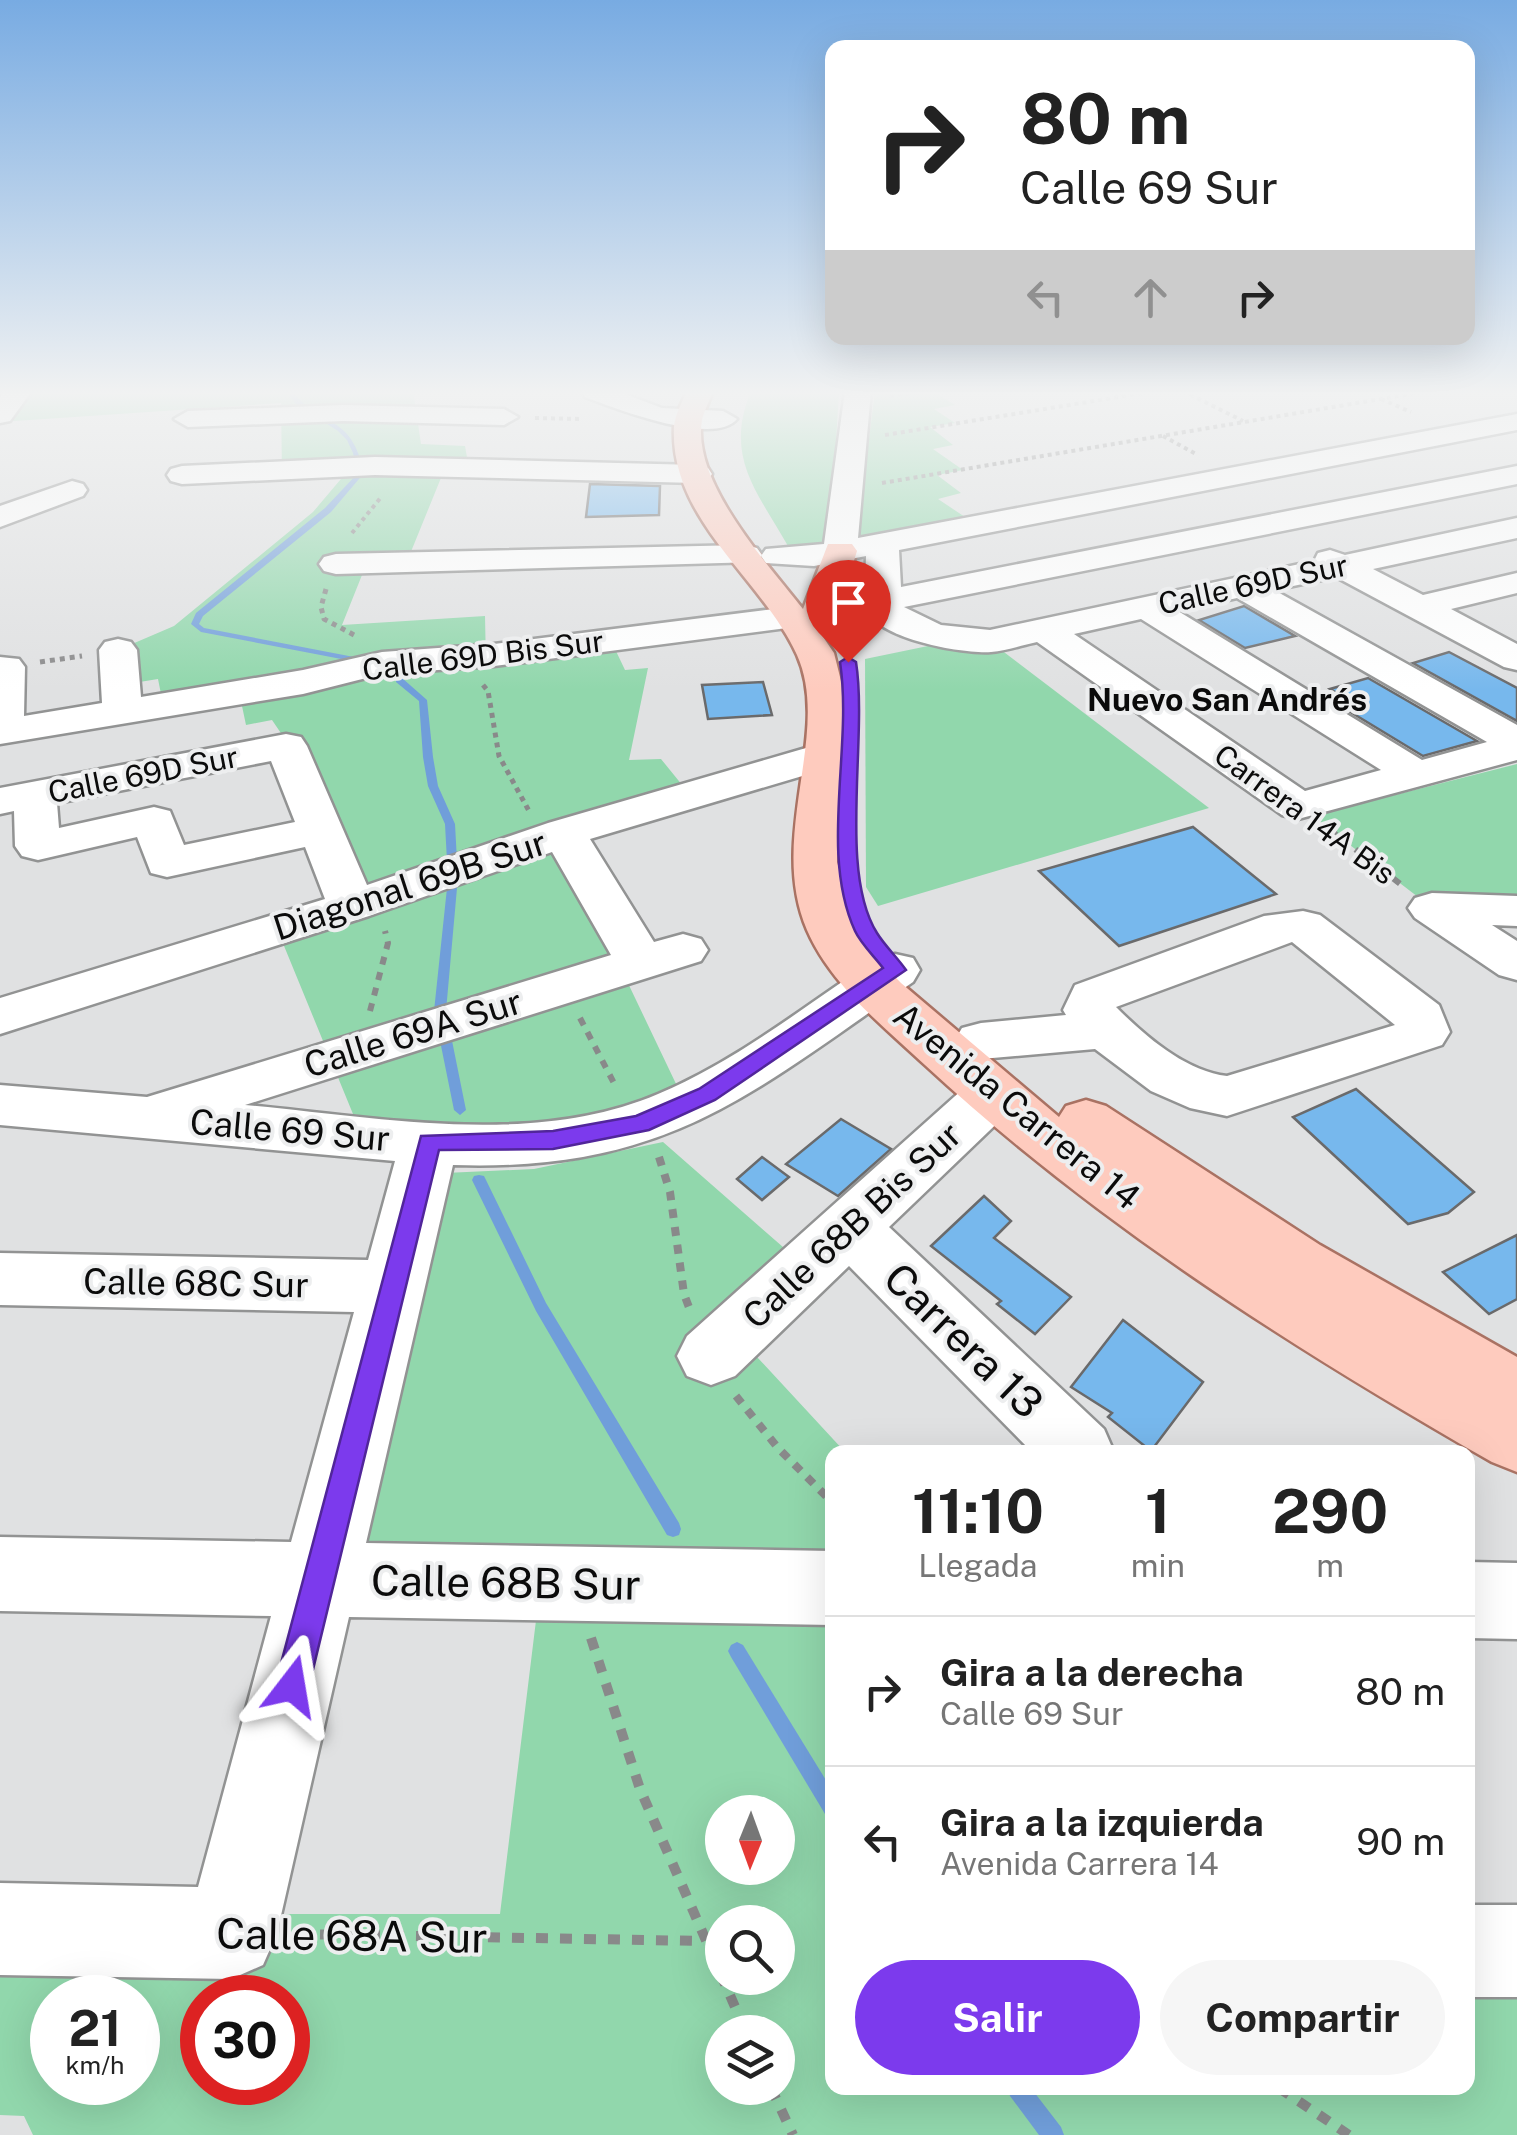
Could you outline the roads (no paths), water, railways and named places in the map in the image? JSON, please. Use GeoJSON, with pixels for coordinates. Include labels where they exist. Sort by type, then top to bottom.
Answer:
{"type":"FeatureCollection","features":[{"type":"Feature","properties":{"kind":"main road","name":"Avenida Carrera 14"},"geometry":{"type":"LineString","coordinates":[[725,491],[721,522],[762,555],[804,616],[842,649],[852,677],[848,854],[856,910],[877,950],[884,977]]}},
{"type":"Feature","properties":{"kind":"main road"},"geometry":{"type":"LineString","coordinates":[[804,616],[840,551]]}},
{"type":"Feature","properties":{"kind":"main road","name":"Avenida Carrera 14"},"geometry":{"type":"LineString","coordinates":[[804,616],[808,641],[822,670],[825,703],[814,864],[833,933],[848,959],[884,977],[987,1068],[1085,1167],[1216,1262],[1517,1440]]}},
{"type":"Feature","properties":{"kind":"main road","name":"Avenida Carrera 14"},"geometry":{"type":"LineString","coordinates":[[987,1068],[1390,1321],[1502,1369]]}},
{"type":"Feature","properties":{"kind":"street"},"geometry":{"type":"LineString","coordinates":[[0,517],[70,491]]}},
{"type":"Feature","properties":{"kind":"street"},"geometry":{"type":"LineString","coordinates":[[529,491],[554,558]]}},
{"type":"Feature","properties":{"kind":"street"},"geometry":{"type":"LineString","coordinates":[[840,551],[848,491]]}},
{"type":"Feature","properties":{"kind":"street"},"geometry":{"type":"LineString","coordinates":[[336,564],[802,557],[1160,491]]}},
{"type":"Feature","properties":{"kind":"street"},"geometry":{"type":"LineString","coordinates":[[1201,491],[1517,659]]}},
{"type":"Feature","properties":{"kind":"street"},"geometry":{"type":"LineString","coordinates":[[882,543],[882,601],[1439,491]]}},
{"type":"Feature","properties":{"kind":"street","name":"Calle 69D Sur"},"geometry":{"type":"LineString","coordinates":[[882,601],[885,612],[908,628],[948,639],[990,641],[1517,528]]}},
{"type":"Feature","properties":{"kind":"street"},"geometry":{"type":"LineString","coordinates":[[1421,606],[1517,583]]}},
{"type":"Feature","properties":{"kind":"street"},"geometry":{"type":"LineString","coordinates":[[1242,587],[1517,744]]}},
{"type":"Feature","properties":{"kind":"street"},"geometry":{"type":"LineString","coordinates":[[1464,596],[1517,623]]}},
{"type":"Feature","properties":{"kind":"street"},"geometry":{"type":"LineString","coordinates":[[1146,607],[1416,774],[1517,744]]}},
{"type":"Feature","properties":{"kind":"street","name":"Calle 69D Bis Sur"},"geometry":{"type":"LineString","coordinates":[[1,732],[303,682],[382,663],[483,656],[804,616]]}},
{"type":"Feature","properties":{"kind":"street","name":"Carrera 14A Bis"},"geometry":{"type":"LineString","coordinates":[[1043,629],[1298,806],[1416,774]]}},
{"type":"Feature","properties":{"kind":"street"},"geometry":{"type":"LineString","coordinates":[[118,650],[122,712]]}},
{"type":"Feature","properties":{"kind":"street"},"geometry":{"type":"LineString","coordinates":[[1,732],[6,667]]}},
{"type":"Feature","properties":{"kind":"street","name":"Calle 69D Sur"},"geometry":{"type":"LineString","coordinates":[[22,819],[286,746],[319,830]]}},
{"type":"Feature","properties":{"kind":"street","name":"Diagonal 69B Sur"},"geometry":{"type":"LineString","coordinates":[[0,1016],[352,906],[557,835],[821,757]]}},
{"type":"Feature","properties":{"kind":"street"},"geometry":{"type":"LineString","coordinates":[[22,819],[154,820],[167,863],[319,830],[352,906]]}},
{"type":"Feature","properties":{"kind":"street","name":"Calle 69A Sur"},"geometry":{"type":"LineString","coordinates":[[142,1117],[662,956],[557,835]]}},
{"type":"Feature","properties":{"kind":"street","name":"Carrera 14A Bis"},"geometry":{"type":"LineString","coordinates":[[1517,910],[1432,908],[1517,964]]}},
{"type":"Feature","properties":{"kind":"street"},"geometry":{"type":"LineString","coordinates":[[1292,926],[1312,931],[1420,1017],[1424,1025],[1417,1037],[1227,1096],[1189,1089],[1104,1030],[1088,1010],[1092,998],[1292,926]]}},
{"type":"Feature","properties":{"kind":"street","name":"Calle 69 Sur"},"geometry":{"type":"LineString","coordinates":[[7,1119],[142,1117],[430,1142],[553,1140],[641,1124],[707,1094],[884,977]]}},
{"type":"Feature","properties":{"kind":"street"},"geometry":{"type":"LineString","coordinates":[[987,1068],[1104,1030]]}},
{"type":"Feature","properties":{"kind":"street","name":"Calle 68B Bis Sur"},"geometry":{"type":"LineString","coordinates":[[710,1356],[849,1227],[987,1068]]}},
{"type":"Feature","properties":{"kind":"street"},"geometry":{"type":"LineString","coordinates":[[318,1579],[430,1142]]}},
{"type":"Feature","properties":{"kind":"street","name":"Carrera 13"},"geometry":{"type":"LineString","coordinates":[[849,1227],[1072,1445]]}},
{"type":"Feature","properties":{"kind":"street","name":"Calle 68C Sur"},"geometry":{"type":"LineString","coordinates":[[0,1279],[393,1287]]}},
{"type":"Feature","properties":{"kind":"street","name":"Calle 68B Sur"},"geometry":{"type":"LineString","coordinates":[[0,1574],[825,1588]]}},
{"type":"Feature","properties":{"kind":"street","name":"Calle 68A Sur"},"geometry":{"type":"LineString","coordinates":[[0,1929],[231,1933],[318,1579]]}},
{"type":"Feature","properties":{"kind":"street"},"geometry":{"type":"LineString","coordinates":[[1475,1600],[1517,1600]]}},
{"type":"Feature","properties":{"kind":"street"},"geometry":{"type":"LineString","coordinates":[[1475,1951],[1517,1951]]}},
{"type":"Feature","properties":{"kind":"waterway"},"geometry":{"type":"LineString","coordinates":[[345,491],[328,510],[199,615],[195,624],[201,630],[354,660]]}},
{"type":"Feature","properties":{"kind":"waterway"},"geometry":{"type":"LineString","coordinates":[[399,680],[423,700],[433,786],[450,824],[452,861]]}},
{"type":"Feature","properties":{"kind":"waterway"},"geometry":{"type":"LineString","coordinates":[[452,888],[440,1011],[460,1110]]}},
{"type":"Feature","properties":{"kind":"waterway"},"geometry":{"type":"LineString","coordinates":[[479,1180],[541,1307],[673,1529]]}},
{"type":"Feature","properties":{"kind":"waterway"},"geometry":{"type":"LineString","coordinates":[[737,1651],[825,1796]]}},
{"type":"Feature","properties":{"kind":"waterway"},"geometry":{"type":"LineString","coordinates":[[1023,2095],[1053,2135]]}},
{"type":"Feature","properties":{"kind":"district","name":"Nuevo San Andrés"},"geometry":{"type":"Point","coordinates":[1227,699]}}]}
